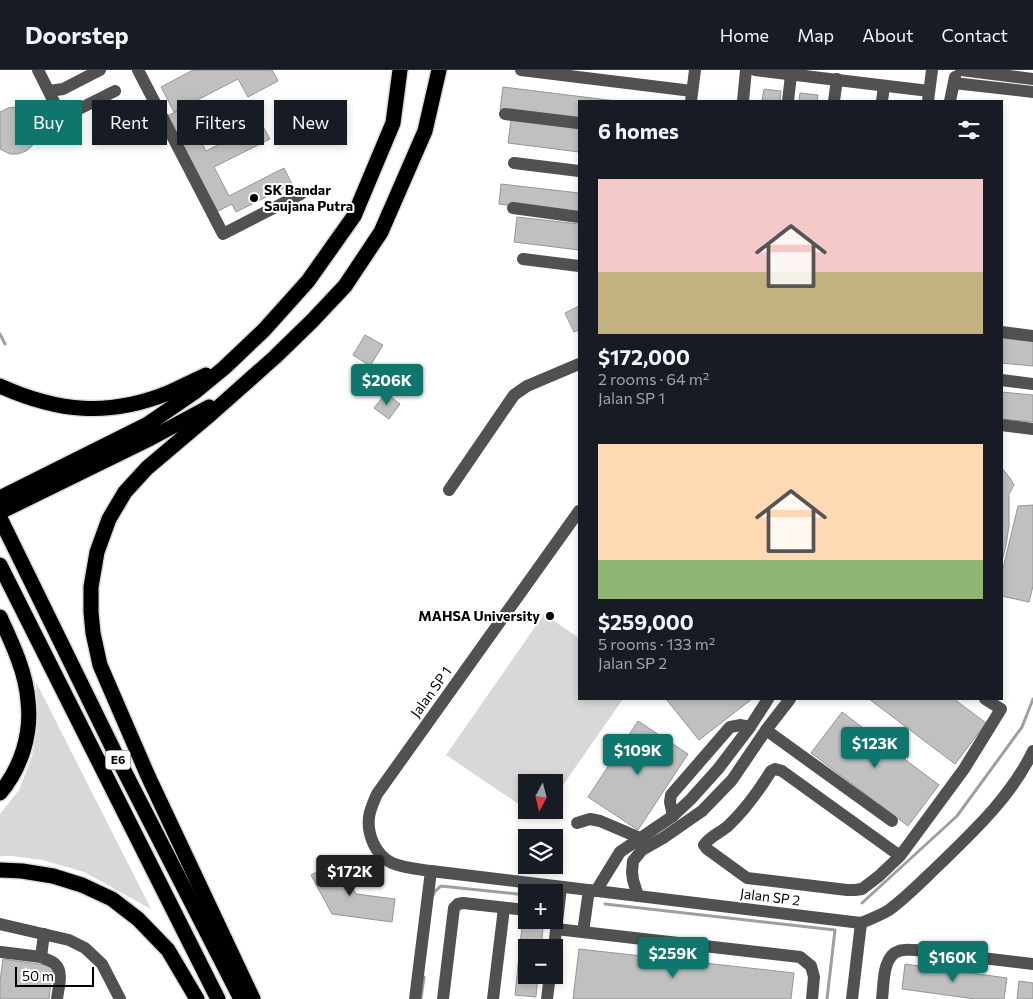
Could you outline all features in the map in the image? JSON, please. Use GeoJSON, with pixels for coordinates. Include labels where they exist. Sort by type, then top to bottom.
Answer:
{"type":"FeatureCollection","features":[{"type":"Feature","properties":{"kind":"highway"},"geometry":{"type":"LineString","coordinates":[[0,512],[148,424],[196,391],[224,368],[264,330],[308,281],[354,216],[393,123],[400,70]]}},
{"type":"Feature","properties":{"kind":"highway"},"geometry":{"type":"LineString","coordinates":[[253,999],[148,776],[100,665],[91,612],[91,587],[97,552],[109,519],[125,492],[147,468],[275,357],[345,286],[381,232],[425,131],[439,70]]}},
{"type":"Feature","properties":{"kind":"highway"},"geometry":{"type":"LineString","coordinates":[[0,386],[28,398],[54,404],[78,408],[107,408],[133,404],[167,393],[224,368]]}},
{"type":"Feature","properties":{"kind":"highway"},"geometry":{"type":"LineString","coordinates":[[0,498],[48,482],[151,438],[230,396]]}},
{"type":"Feature","properties":{"kind":"highway","name":"E6"},"geometry":{"type":"LineString","coordinates":[[0,518],[117,757],[241,999]]}},
{"type":"Feature","properties":{"kind":"highway","name":"E6"},"geometry":{"type":"LineString","coordinates":[[0,565],[218,999]]}},
{"type":"Feature","properties":{"kind":"highway"},"geometry":{"type":"LineString","coordinates":[[0,618],[13,645],[22,674],[28,700],[29,716],[26,738],[19,764],[0,794]]}},
{"type":"Feature","properties":{"kind":"highway"},"geometry":{"type":"LineString","coordinates":[[0,870],[53,876],[82,885],[112,899],[138,919],[168,950],[197,999]]}},
{"type":"Feature","properties":{"kind":"street"},"geometry":{"type":"LineString","coordinates":[[38,70],[58,110],[64,112],[73,112],[115,91]]}},
{"type":"Feature","properties":{"kind":"street"},"geometry":{"type":"LineString","coordinates":[[49,91],[63,89],[100,70]]}},
{"type":"Feature","properties":{"kind":"street"},"geometry":{"type":"LineString","coordinates":[[138,70],[223,234],[300,194]]}},
{"type":"Feature","properties":{"kind":"street"},"geometry":{"type":"LineString","coordinates":[[521,70],[691,96],[694,70]]}},
{"type":"Feature","properties":{"kind":"street"},"geometry":{"type":"LineString","coordinates":[[743,100],[746,70]]}},
{"type":"Feature","properties":{"kind":"street"},"geometry":{"type":"LineString","coordinates":[[755,70],[884,86],[929,96],[932,70]]}},
{"type":"Feature","properties":{"kind":"street"},"geometry":{"type":"LineString","coordinates":[[950,100],[956,70]]}},
{"type":"Feature","properties":{"kind":"street"},"geometry":{"type":"LineString","coordinates":[[961,70],[1033,79]]}},
{"type":"Feature","properties":{"kind":"street"},"geometry":{"type":"LineString","coordinates":[[788,100],[791,74]]}},
{"type":"Feature","properties":{"kind":"street"},"geometry":{"type":"LineString","coordinates":[[834,100],[837,79]]}},
{"type":"Feature","properties":{"kind":"street"},"geometry":{"type":"LineString","coordinates":[[954,83],[1033,92]]}},
{"type":"Feature","properties":{"kind":"street"},"geometry":{"type":"LineString","coordinates":[[882,100],[884,86]]}},
{"type":"Feature","properties":{"kind":"street"},"geometry":{"type":"LineString","coordinates":[[505,114],[578,123]]}},
{"type":"Feature","properties":{"kind":"street"},"geometry":{"type":"LineString","coordinates":[[514,163],[578,171]]}},
{"type":"Feature","properties":{"kind":"street"},"geometry":{"type":"LineString","coordinates":[[513,208],[578,217]]}},
{"type":"Feature","properties":{"kind":"street"},"geometry":{"type":"LineString","coordinates":[[523,260],[578,266]]}},
{"type":"Feature","properties":{"kind":"street"},"geometry":{"type":"LineString","coordinates":[[1003,332],[1033,336]]}},
{"type":"Feature","properties":{"kind":"street"},"geometry":{"type":"LineString","coordinates":[[450,490],[514,396],[526,386],[578,364]]}},
{"type":"Feature","properties":{"kind":"street"},"geometry":{"type":"LineString","coordinates":[[1003,380],[1033,384]]}},
{"type":"Feature","properties":{"kind":"street"},"geometry":{"type":"LineString","coordinates":[[1003,425],[1033,429]]}},
{"type":"Feature","properties":{"kind":"street","name":"Jalan SP 1"},"geometry":{"type":"LineString","coordinates":[[431,871],[406,867],[391,862],[379,852],[372,840],[369,828],[370,815],[377,794],[578,512]]}},
{"type":"Feature","properties":{"kind":"street"},"geometry":{"type":"LineString","coordinates":[[582,932],[593,891],[620,852],[673,816],[691,799],[750,727],[767,700]]}},
{"type":"Feature","properties":{"kind":"street"},"geometry":{"type":"LineString","coordinates":[[638,896],[632,872],[633,862],[642,850],[702,811],[732,780],[789,700]]}},
{"type":"Feature","properties":{"kind":"street"},"geometry":{"type":"LineString","coordinates":[[900,856],[782,771],[775,769],[771,771],[744,811],[704,845],[706,849],[746,878],[847,890],[862,889],[900,856],[964,769],[1000,709],[986,700]]}},
{"type":"Feature","properties":{"kind":"street"},"geometry":{"type":"LineString","coordinates":[[673,816],[670,802],[671,795],[730,727],[741,725],[750,727]]}},
{"type":"Feature","properties":{"kind":"street"},"geometry":{"type":"LineString","coordinates":[[766,730],[892,821]]}},
{"type":"Feature","properties":{"kind":"street"},"geometry":{"type":"LineString","coordinates":[[852,999],[862,923],[888,910],[915,888],[952,852],[990,813],[1025,768],[1033,751]]}},
{"type":"Feature","properties":{"kind":"street"},"geometry":{"type":"LineString","coordinates":[[817,796],[832,779]]}},
{"type":"Feature","properties":{"kind":"street"},"geometry":{"type":"LineString","coordinates":[[577,823],[590,819],[600,820],[640,838]]}},
{"type":"Feature","properties":{"kind":"street"},"geometry":{"type":"LineString","coordinates":[[415,999],[431,871]]}},
{"type":"Feature","properties":{"kind":"street","name":"Jalan SP 2"},"geometry":{"type":"LineString","coordinates":[[431,871],[537,884]]}},
{"type":"Feature","properties":{"kind":"street","name":"Jalan SP 2"},"geometry":{"type":"LineString","coordinates":[[563,887],[862,923]]}},
{"type":"Feature","properties":{"kind":"street"},"geometry":{"type":"LineString","coordinates":[[443,999],[454,908],[458,904],[463,903],[518,909]]}},
{"type":"Feature","properties":{"kind":"street"},"geometry":{"type":"LineString","coordinates":[[493,999],[504,908]]}},
{"type":"Feature","properties":{"kind":"street"},"geometry":{"type":"LineString","coordinates":[[0,924],[69,940],[85,948],[102,964],[120,999]]}},
{"type":"Feature","properties":{"kind":"street"},"geometry":{"type":"LineString","coordinates":[[555,939],[556,929],[800,957],[811,966],[814,977],[812,999]]}},
{"type":"Feature","properties":{"kind":"street"},"geometry":{"type":"LineString","coordinates":[[41,956],[44,934]]}},
{"type":"Feature","properties":{"kind":"street"},"geometry":{"type":"LineString","coordinates":[[882,999],[888,959],[898,951],[915,950],[1033,964]]}},
{"type":"Feature","properties":{"kind":"street"},"geometry":{"type":"LineString","coordinates":[[1,952],[41,956],[55,964],[59,970],[60,978],[56,999]]}},
{"type":"Feature","properties":{"kind":"street"},"geometry":{"type":"LineString","coordinates":[[547,999],[549,984]]}},
{"type":"Feature","properties":{"kind":"shaded area"},"geometry":{"type":"Polygon","coordinates":[[[544,614],[578,637],[578,700],[622,700],[563,785],[563,774],[518,774],[518,804],[446,755],[544,614]]]}},
{"type":"Feature","properties":{"kind":"shaded area"},"geometry":{"type":"Polygon","coordinates":[[[36,682],[151,909],[84,872],[43,860],[0,856],[0,814],[19,790],[32,756],[37,729],[36,682]]]}},
{"type":"Feature","properties":{"kind":"building"},"geometry":{"type":"Polygon","coordinates":[[[193,70],[272,70],[278,81],[248,97],[238,79],[197,100],[177,100],[177,110],[174,112],[161,87],[193,70]]]}},
{"type":"Feature","properties":{"kind":"building"},"geometry":{"type":"Polygon","coordinates":[[[503,87],[608,100],[578,100],[578,120],[500,110],[503,87]]]}},
{"type":"Feature","properties":{"kind":"building"},"geometry":{"type":"Polygon","coordinates":[[[764,89],[781,91],[780,100],[762,100],[764,89]]]}},
{"type":"Feature","properties":{"kind":"building"},"geometry":{"type":"Polygon","coordinates":[[[800,93],[818,95],[817,100],[799,100],[800,93]]]}},
{"type":"Feature","properties":{"kind":"building"},"geometry":{"type":"Polygon","coordinates":[[[15,107],[15,145],[33,145],[26,151],[18,154],[10,154],[0,149],[0,112],[15,107]]]}},
{"type":"Feature","properties":{"kind":"building"},"geometry":{"type":"Polygon","coordinates":[[[177,111],[177,136],[167,116],[177,111]]]}},
{"type":"Feature","properties":{"kind":"building"},"geometry":{"type":"Polygon","coordinates":[[[511,120],[578,129],[578,152],[508,143],[511,120]]]}},
{"type":"Feature","properties":{"kind":"building"},"geometry":{"type":"Polygon","coordinates":[[[264,128],[270,139],[264,142],[264,128]]]}},
{"type":"Feature","properties":{"kind":"building"},"geometry":{"type":"Polygon","coordinates":[[[182,145],[203,145],[206,151],[218,145],[258,145],[214,167],[229,196],[284,168],[292,184],[236,212],[232,204],[216,212],[182,145]]]}},
{"type":"Feature","properties":{"kind":"building"},"geometry":{"type":"Polygon","coordinates":[[[501,184],[578,193],[578,214],[499,204],[501,184]]]}},
{"type":"Feature","properties":{"kind":"building"},"geometry":{"type":"Polygon","coordinates":[[[517,217],[578,224],[578,250],[514,242],[517,217]]]}},
{"type":"Feature","properties":{"kind":"building"},"geometry":{"type":"Polygon","coordinates":[[[578,306],[578,330],[574,332],[565,313],[578,306]]]}},
{"type":"Feature","properties":{"kind":"building"},"geometry":{"type":"Polygon","coordinates":[[[365,335],[383,345],[370,366],[353,355],[365,335]]]}},
{"type":"Feature","properties":{"kind":"building"},"geometry":{"type":"Polygon","coordinates":[[[1003,336],[1033,339],[1033,366],[1003,363],[1003,336]]]}},
{"type":"Feature","properties":{"kind":"building"},"geometry":{"type":"Polygon","coordinates":[[[1003,392],[1033,395],[1033,422],[1003,419],[1003,392]]]}},
{"type":"Feature","properties":{"kind":"building"},"geometry":{"type":"Polygon","coordinates":[[[386,393],[400,404],[389,419],[374,408],[386,393]]]}},
{"type":"Feature","properties":{"kind":"building"},"geometry":{"type":"Polygon","coordinates":[[[1003,469],[1014,485],[1009,494],[1009,526],[1003,557],[1003,469]]]}},
{"type":"Feature","properties":{"kind":"building"},"geometry":{"type":"Polygon","coordinates":[[[1033,505],[1033,586],[1029,602],[1003,596],[1003,569],[1018,506],[1033,505]]]}},
{"type":"Feature","properties":{"kind":"building"},"geometry":{"type":"Polygon","coordinates":[[[667,700],[751,700],[699,740],[667,700]]]}},
{"type":"Feature","properties":{"kind":"building"},"geometry":{"type":"Polygon","coordinates":[[[870,700],[955,700],[986,723],[955,764],[870,700]]]}},
{"type":"Feature","properties":{"kind":"building"},"geometry":{"type":"Polygon","coordinates":[[[842,712],[939,785],[908,826],[811,753],[842,712]]]}},
{"type":"Feature","properties":{"kind":"building"},"geometry":{"type":"Polygon","coordinates":[[[638,721],[688,754],[638,830],[588,797],[638,721]]]}},
{"type":"Feature","properties":{"kind":"building"},"geometry":{"type":"Polygon","coordinates":[[[339,861],[356,894],[395,899],[392,922],[332,914],[311,875],[339,861]]]}},
{"type":"Feature","properties":{"kind":"building"},"geometry":{"type":"Polygon","coordinates":[[[522,929],[543,929],[542,939],[521,939],[522,929]]]}},
{"type":"Feature","properties":{"kind":"building"},"geometry":{"type":"Polygon","coordinates":[[[579,949],[794,973],[791,999],[573,999],[579,949]]]}},
{"type":"Feature","properties":{"kind":"building"},"geometry":{"type":"Polygon","coordinates":[[[3,959],[53,966],[49,999],[0,999],[3,959]]]}},
{"type":"Feature","properties":{"kind":"building"},"geometry":{"type":"Polygon","coordinates":[[[905,964],[1007,978],[1004,999],[975,999],[902,989],[905,964]]]}},
{"type":"Feature","properties":{"kind":"building"},"geometry":{"type":"Polygon","coordinates":[[[518,965],[518,984],[537,984],[536,997],[515,995],[518,965]]]}},
{"type":"Feature","properties":{"kind":"building"},"geometry":{"type":"Polygon","coordinates":[[[1019,981],[1033,983],[1033,999],[1017,999],[1019,981]]]}},
{"type":"Feature","properties":{"kind":"waterway"},"geometry":{"type":"LineString","coordinates":[[0,334],[5,344]]}},
{"type":"Feature","properties":{"kind":"waterway"},"geometry":{"type":"LineString","coordinates":[[862,903],[957,816],[1022,727],[1033,699]]}},
{"type":"Feature","properties":{"kind":"waterway"},"geometry":{"type":"LineString","coordinates":[[434,894],[441,886],[518,894]]}},
{"type":"Feature","properties":{"kind":"waterway"},"geometry":{"type":"LineString","coordinates":[[605,904],[835,930],[827,999]]}},
{"type":"Feature","properties":{"kind":"waterway"},"geometry":{"type":"LineString","coordinates":[[421,999],[424,977]]}},
{"type":"Feature","properties":{"kind":"place","name":"SK Bandar Saujana Putra"},"geometry":{"type":"Point","coordinates":[254,198]}},
{"type":"Feature","properties":{"kind":"place","name":"MAHSA University"},"geometry":{"type":"Point","coordinates":[550,616]}}]}
